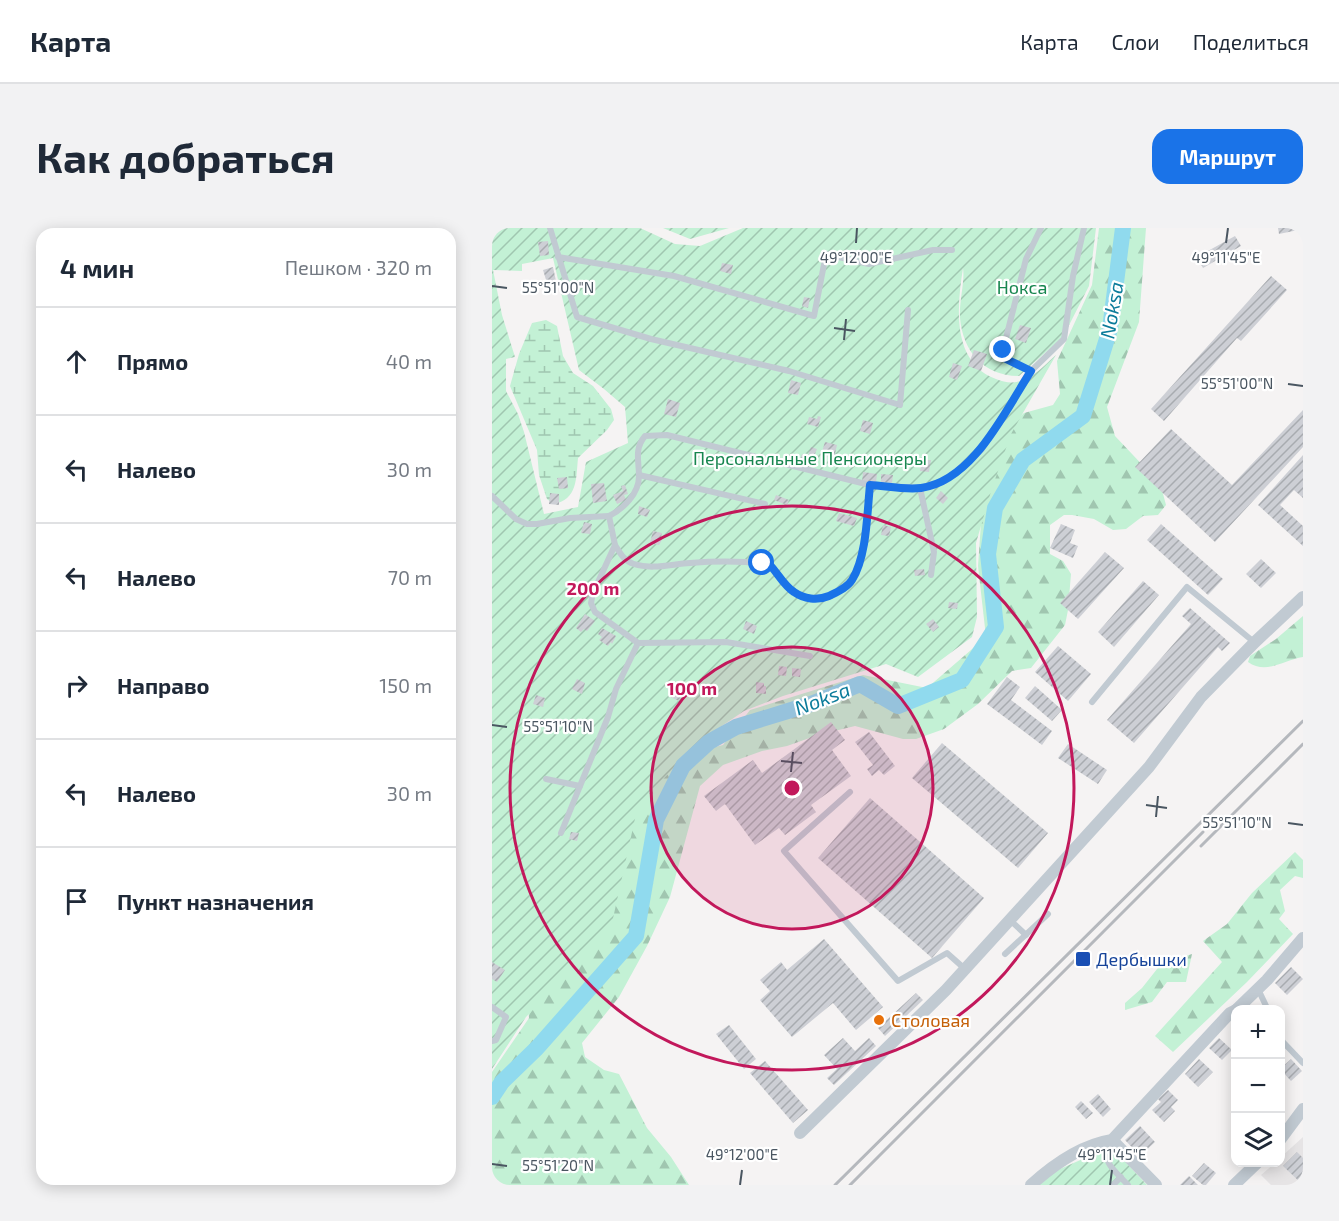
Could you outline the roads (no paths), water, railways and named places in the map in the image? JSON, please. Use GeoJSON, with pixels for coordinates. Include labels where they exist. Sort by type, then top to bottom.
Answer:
{"type":"FeatureCollection","features":[{"type":"Feature","properties":{"kind":"street"},"geometry":{"type":"LineString","coordinates":[[800,1133],[965,969],[1149,767],[1201,697],[1303,597]]}},
{"type":"Feature","properties":{"kind":"street"},"geometry":{"type":"LineString","coordinates":[[1241,1005],[1303,938]]}},
{"type":"Feature","properties":{"kind":"street"},"geometry":{"type":"LineString","coordinates":[[1031,1185],[1056,1165],[1089,1146],[1109,1141],[1231,1012]]}},
{"type":"Feature","properties":{"kind":"street"},"geometry":{"type":"LineString","coordinates":[[1285,1134],[1303,1109]]}},
{"type":"Feature","properties":{"kind":"street"},"geometry":{"type":"LineString","coordinates":[[1109,1141],[1156,1185]]}},
{"type":"Feature","properties":{"kind":"street"},"geometry":{"type":"LineString","coordinates":[[1234,1185],[1253,1167]]}},
{"type":"Feature","properties":{"kind":"lane"},"geometry":{"type":"LineString","coordinates":[[550,228],[577,317],[651,339],[789,371],[900,405],[908,310]]}},
{"type":"Feature","properties":{"kind":"lane"},"geometry":{"type":"LineString","coordinates":[[1031,371],[1006,359],[1003,350],[1026,259],[1041,228]]}},
{"type":"Feature","properties":{"kind":"lane"},"geometry":{"type":"LineString","coordinates":[[492,496],[516,519],[527,524],[609,516],[624,508],[639,479],[637,458],[640,442],[645,436],[667,435],[870,485],[920,488],[945,481],[982,449],[1031,371],[1064,339],[1073,276],[1084,228]]}},
{"type":"Feature","properties":{"kind":"lane"},"geometry":{"type":"LineString","coordinates":[[558,257],[674,276],[814,316],[826,254],[869,264],[933,250],[952,250]]}},
{"type":"Feature","properties":{"kind":"lane"},"geometry":{"type":"LineString","coordinates":[[639,475],[765,504]]}},
{"type":"Feature","properties":{"kind":"lane"},"geometry":{"type":"LineString","coordinates":[[609,516],[615,545],[624,558],[635,565],[662,567],[687,563],[720,562],[769,564],[792,591],[808,599],[825,598],[840,591],[851,582],[859,564],[870,485]]}},
{"type":"Feature","properties":{"kind":"lane"},"geometry":{"type":"LineString","coordinates":[[920,488],[934,552],[931,575]]}},
{"type":"Feature","properties":{"kind":"lane"},"geometry":{"type":"LineString","coordinates":[[615,545],[593,593],[591,603],[595,612],[638,643],[726,642],[810,656]]}},
{"type":"Feature","properties":{"kind":"lane"},"geometry":{"type":"LineString","coordinates":[[1092,702],[1187,587],[1255,642]]}},
{"type":"Feature","properties":{"kind":"lane"},"geometry":{"type":"LineString","coordinates":[[561,832],[608,717],[616,689],[638,643]]}},
{"type":"Feature","properties":{"kind":"lane"},"geometry":{"type":"LineString","coordinates":[[546,779],[580,786]]}},
{"type":"Feature","properties":{"kind":"lane"},"geometry":{"type":"LineString","coordinates":[[850,792],[784,851],[898,981],[947,953],[965,969]]}},
{"type":"Feature","properties":{"kind":"lane"},"geometry":{"type":"LineString","coordinates":[[1005,954],[1048,914]]}},
{"type":"Feature","properties":{"kind":"lane"},"geometry":{"type":"LineString","coordinates":[[1010,920],[1026,934]]}},
{"type":"Feature","properties":{"kind":"lane"},"geometry":{"type":"LineString","coordinates":[[1258,989],[1266,1005]]}},
{"type":"Feature","properties":{"kind":"lane"},"geometry":{"type":"LineString","coordinates":[[492,1007],[506,1017],[496,1040],[492,1041]]}},
{"type":"Feature","properties":{"kind":"lane"},"geometry":{"type":"LineString","coordinates":[[1285,1044],[1303,1063]]}},
{"type":"Feature","properties":{"kind":"lane"},"geometry":{"type":"LineString","coordinates":[[1109,1141],[1104,1154],[1107,1161],[1128,1185]]}},
{"type":"Feature","properties":{"kind":"lane"},"geometry":{"type":"LineString","coordinates":[[1113,1185],[1121,1177]]}},
{"type":"Feature","properties":{"kind":"waterway","name":"Noksa"},"geometry":{"type":"LineString","coordinates":[[492,1097],[502,1082],[537,1048],[636,936],[656,820],[683,766],[709,742],[736,727],[814,703],[860,684],[898,706],[962,680],[996,627],[988,554],[995,508],[1023,460],[1083,416],[1110,329],[1123,228]]}},
{"type":"Feature","properties":{"kind":"railway"},"geometry":{"type":"LineString","coordinates":[[835,1185],[1303,721]]}},
{"type":"Feature","properties":{"kind":"railway"},"geometry":{"type":"LineString","coordinates":[[1201,846],[1303,744]]}},
{"type":"Feature","properties":{"kind":"railway"},"geometry":{"type":"LineString","coordinates":[[850,1185],[1203,832]]}},
{"type":"Feature","properties":{"kind":"place","name":"Дербышки"},"geometry":{"type":"Point","coordinates":[1083,959]}},
{"type":"Feature","properties":{"kind":"place","name":"Столовая"},"geometry":{"type":"Point","coordinates":[879,1020]}},
{"type":"Feature","properties":{"kind":"park label","name":"Нокса"},"geometry":{"type":"Point","coordinates":[1022,287]}},
{"type":"Feature","properties":{"kind":"park label","name":"Персональные Пенсионеры"},"geometry":{"type":"Point","coordinates":[810,458]}}]}
